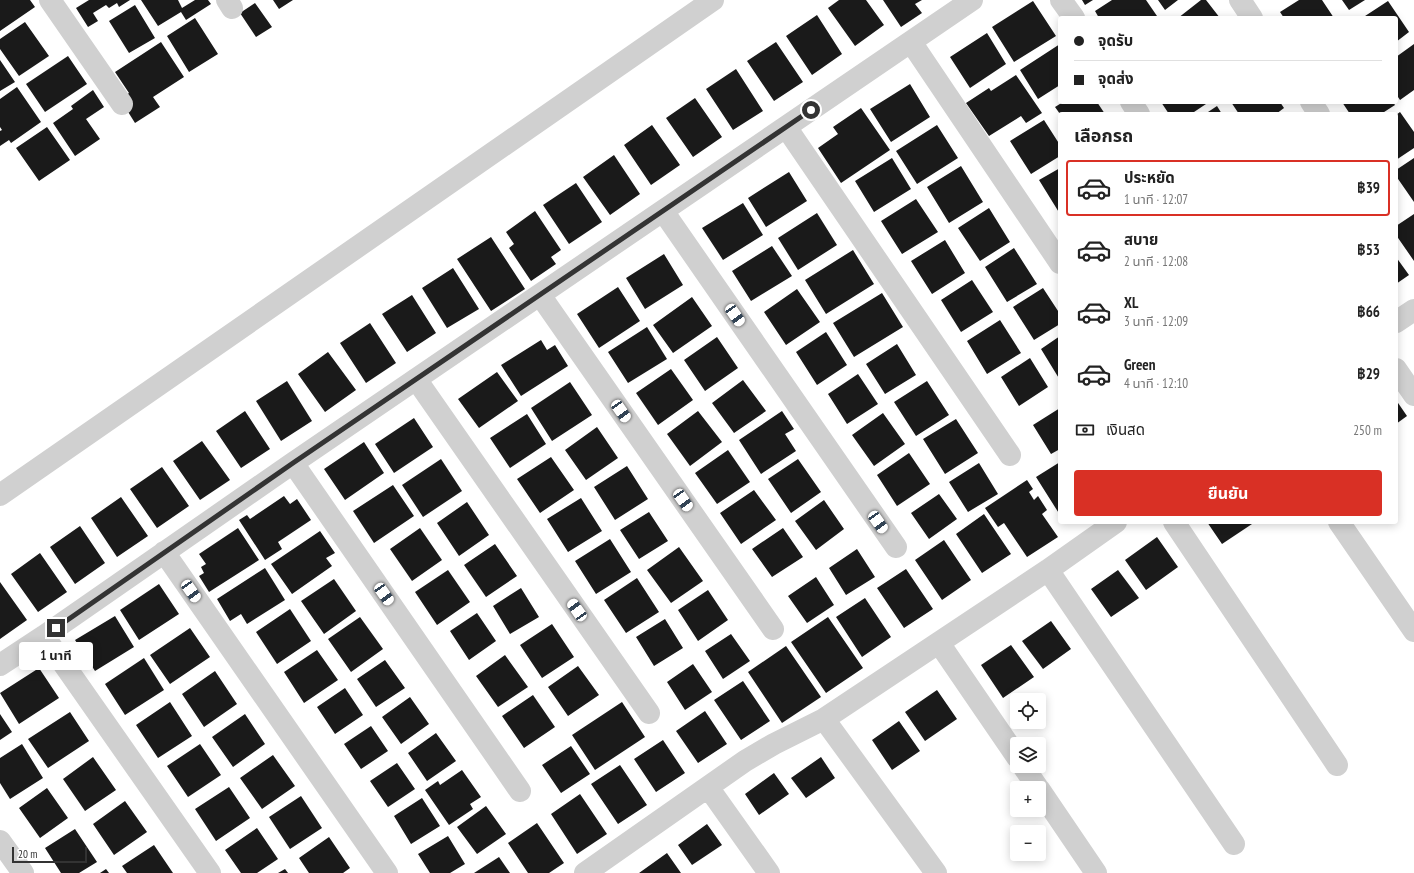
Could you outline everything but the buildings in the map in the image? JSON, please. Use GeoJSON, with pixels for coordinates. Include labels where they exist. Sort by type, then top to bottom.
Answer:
{"type":"FeatureCollection","features":[{"type":"Feature","properties":{"kind":"street"},"geometry":{"type":"LineString","coordinates":[[50,0],[122,104]]}},
{"type":"Feature","properties":{"kind":"street"},"geometry":{"type":"LineString","coordinates":[[0,495],[713,0]]}},
{"type":"Feature","properties":{"kind":"street"},"geometry":{"type":"LineString","coordinates":[[0,665],[293,463],[972,0]]}},
{"type":"Feature","properties":{"kind":"street"},"geometry":{"type":"LineString","coordinates":[[1061,0],[1073,16]]}},
{"type":"Feature","properties":{"kind":"street"},"geometry":{"type":"LineString","coordinates":[[1240,0],[1251,16]]}},
{"type":"Feature","properties":{"kind":"street"},"geometry":{"type":"LineString","coordinates":[[911,42],[1058,260]]}},
{"type":"Feature","properties":{"kind":"street"},"geometry":{"type":"LineString","coordinates":[[786,127],[1010,455]]}},
{"type":"Feature","properties":{"kind":"street"},"geometry":{"type":"LineString","coordinates":[[663,211],[896,547]]}},
{"type":"Feature","properties":{"kind":"street"},"geometry":{"type":"LineString","coordinates":[[540,295],[773,629]]}},
{"type":"Feature","properties":{"kind":"street"},"geometry":{"type":"LineString","coordinates":[[1398,321],[1414,310]]}},
{"type":"Feature","properties":{"kind":"street"},"geometry":{"type":"LineString","coordinates":[[1398,371],[1414,395]]}},
{"type":"Feature","properties":{"kind":"street"},"geometry":{"type":"LineString","coordinates":[[416,379],[649,713]]}},
{"type":"Feature","properties":{"kind":"street"},"geometry":{"type":"LineString","coordinates":[[293,463],[520,791]]}},
{"type":"Feature","properties":{"kind":"street"},"geometry":{"type":"LineString","coordinates":[[599,869],[745,761],[774,744],[824,719],[1048,570],[1113,524]]}},
{"type":"Feature","properties":{"kind":"street"},"geometry":{"type":"LineString","coordinates":[[1175,524],[1338,765]]}},
{"type":"Feature","properties":{"kind":"street"},"geometry":{"type":"LineString","coordinates":[[1340,524],[1414,631]]}},
{"type":"Feature","properties":{"kind":"street"},"geometry":{"type":"LineString","coordinates":[[164,552],[387,873]]}},
{"type":"Feature","properties":{"kind":"street"},"geometry":{"type":"LineString","coordinates":[[1048,570],[1234,844]]}},
{"type":"Feature","properties":{"kind":"street"},"geometry":{"type":"LineString","coordinates":[[44,636],[210,873]]}},
{"type":"Feature","properties":{"kind":"street"},"geometry":{"type":"LineString","coordinates":[[939,643],[1010,747]]}},
{"type":"Feature","properties":{"kind":"street"},"geometry":{"type":"LineString","coordinates":[[824,719],[936,873]]}},
{"type":"Feature","properties":{"kind":"street"},"geometry":{"type":"LineString","coordinates":[[708,787],[769,873]]}},
{"type":"Feature","properties":{"kind":"street"},"geometry":{"type":"LineString","coordinates":[[1046,799],[1096,873]]}},
{"type":"Feature","properties":{"kind":"street"},"geometry":{"type":"LineString","coordinates":[[0,841],[23,873]]}},
{"type":"Feature","properties":{"kind":"route"},"geometry":{"type":"LineString","coordinates":[[56,628],[293,463],[811,110]]}}]}
